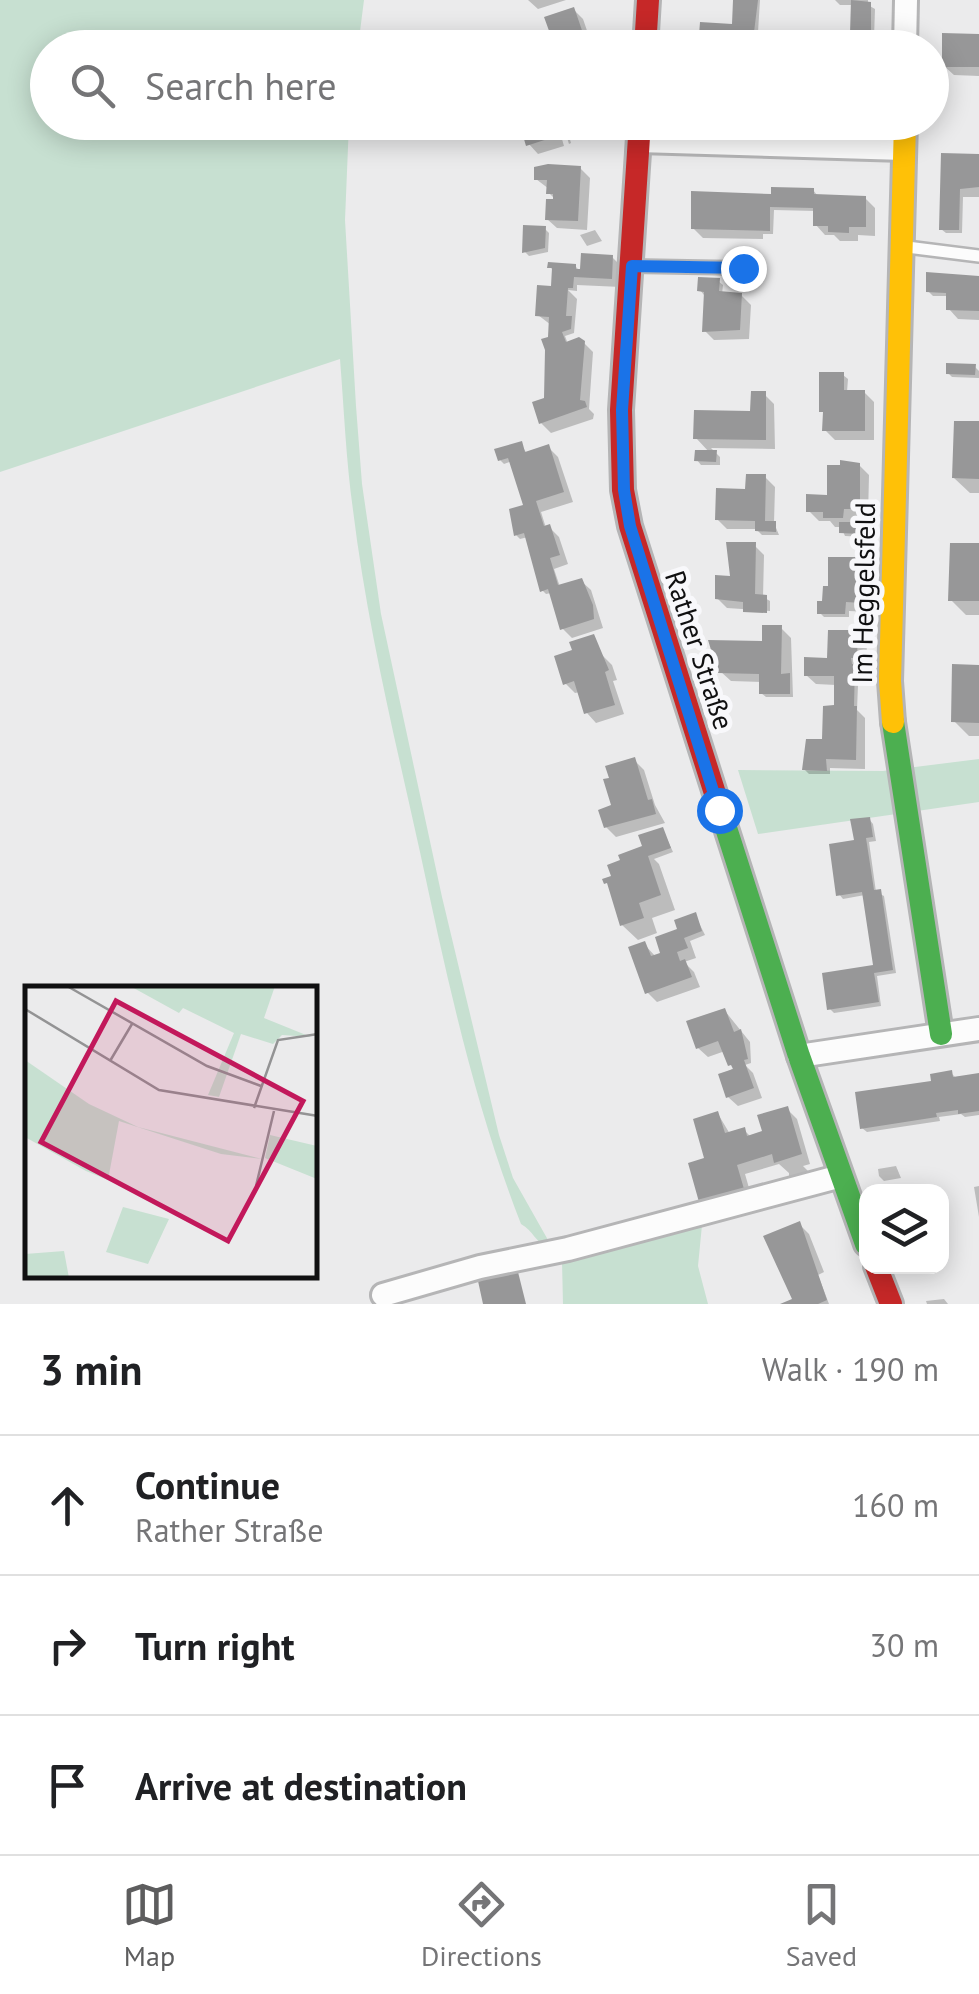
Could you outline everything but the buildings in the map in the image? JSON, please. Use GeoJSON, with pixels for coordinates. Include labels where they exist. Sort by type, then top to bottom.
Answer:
{"type":"FeatureCollection","features":[{"type":"Feature","properties":{"kind":"street"},"geometry":{"type":"LineString","coordinates":[[646,30],[648,0]]}},
{"type":"Feature","properties":{"kind":"street"},"geometry":{"type":"LineString","coordinates":[[906,0],[906,30]]}},
{"type":"Feature","properties":{"kind":"street","name":"Rather Straße"},"geometry":{"type":"LineString","coordinates":[[640,140],[621,454],[630,526],[800,1056],[859,1226]]}},
{"type":"Feature","properties":{"kind":"street"},"geometry":{"type":"LineString","coordinates":[[757,140],[904,150]]}},
{"type":"Feature","properties":{"kind":"street","name":"Im Heggelsfeld"},"geometry":{"type":"LineString","coordinates":[[904,140],[890,681],[894,735],[942,1034]]}},
{"type":"Feature","properties":{"kind":"street"},"geometry":{"type":"LineString","coordinates":[[800,1056],[979,1029]]}},
{"type":"Feature","properties":{"kind":"street"},"geometry":{"type":"LineString","coordinates":[[383,1294],[840,1176]]}},
{"type":"Feature","properties":{"kind":"street"},"geometry":{"type":"LineString","coordinates":[[879,1274],[891,1304]]}},
{"type":"Feature","properties":{"kind":"lane"},"geometry":{"type":"LineString","coordinates":[[903,247],[979,256]]}},
{"type":"Feature","properties":{"kind":"lane"},"geometry":{"type":"LineString","coordinates":[[632,266],[743,268]]}},
{"type":"Feature","properties":{"kind":"green space"},"geometry":{"type":"Polygon","coordinates":[[[0,0],[364,0],[360,30],[30,30],[30,140],[348,140],[345,220],[356,406],[362,484],[381,614],[442,897],[499,1135],[513,1178],[548,1240],[547,1248],[521,1224],[504,1179],[451,993],[366,596],[351,491],[340,359],[0,472],[0,0]]]}},
{"type":"Feature","properties":{"kind":"green space"},"geometry":{"type":"Polygon","coordinates":[[[979,759],[979,802],[758,834],[738,770],[883,771],[979,759]]]}},
{"type":"Feature","properties":{"kind":"green space"},"geometry":{"type":"Polygon","coordinates":[[[702,1225],[698,1266],[708,1304],[563,1304],[562,1261],[702,1225]]]}},
{"type":"Feature","properties":{"kind":"traffic: fast"},"geometry":{"type":"LineString","coordinates":[[893,722],[941,1034]]}},
{"type":"Feature","properties":{"kind":"traffic: fast"},"geometry":{"type":"LineString","coordinates":[[719,806],[799,1056],[859,1224]]}},
{"type":"Feature","properties":{"kind":"traffic: slow"},"geometry":{"type":"LineString","coordinates":[[893,722],[890,681],[905,140]]}},
{"type":"Feature","properties":{"kind":"traffic: jam"},"geometry":{"type":"LineString","coordinates":[[646,30],[648,0]]}},
{"type":"Feature","properties":{"kind":"traffic: jam"},"geometry":{"type":"LineString","coordinates":[[639,140],[621,410],[623,490],[630,526],[719,806]]}},
{"type":"Feature","properties":{"kind":"traffic: jam"},"geometry":{"type":"LineString","coordinates":[[879,1274],[891,1304]]}},
{"type":"Feature","properties":{"kind":"route"},"geometry":{"type":"LineString","coordinates":[[719,810],[630,526],[621,454],[622,410],[632,266],[743,268]]}}]}
